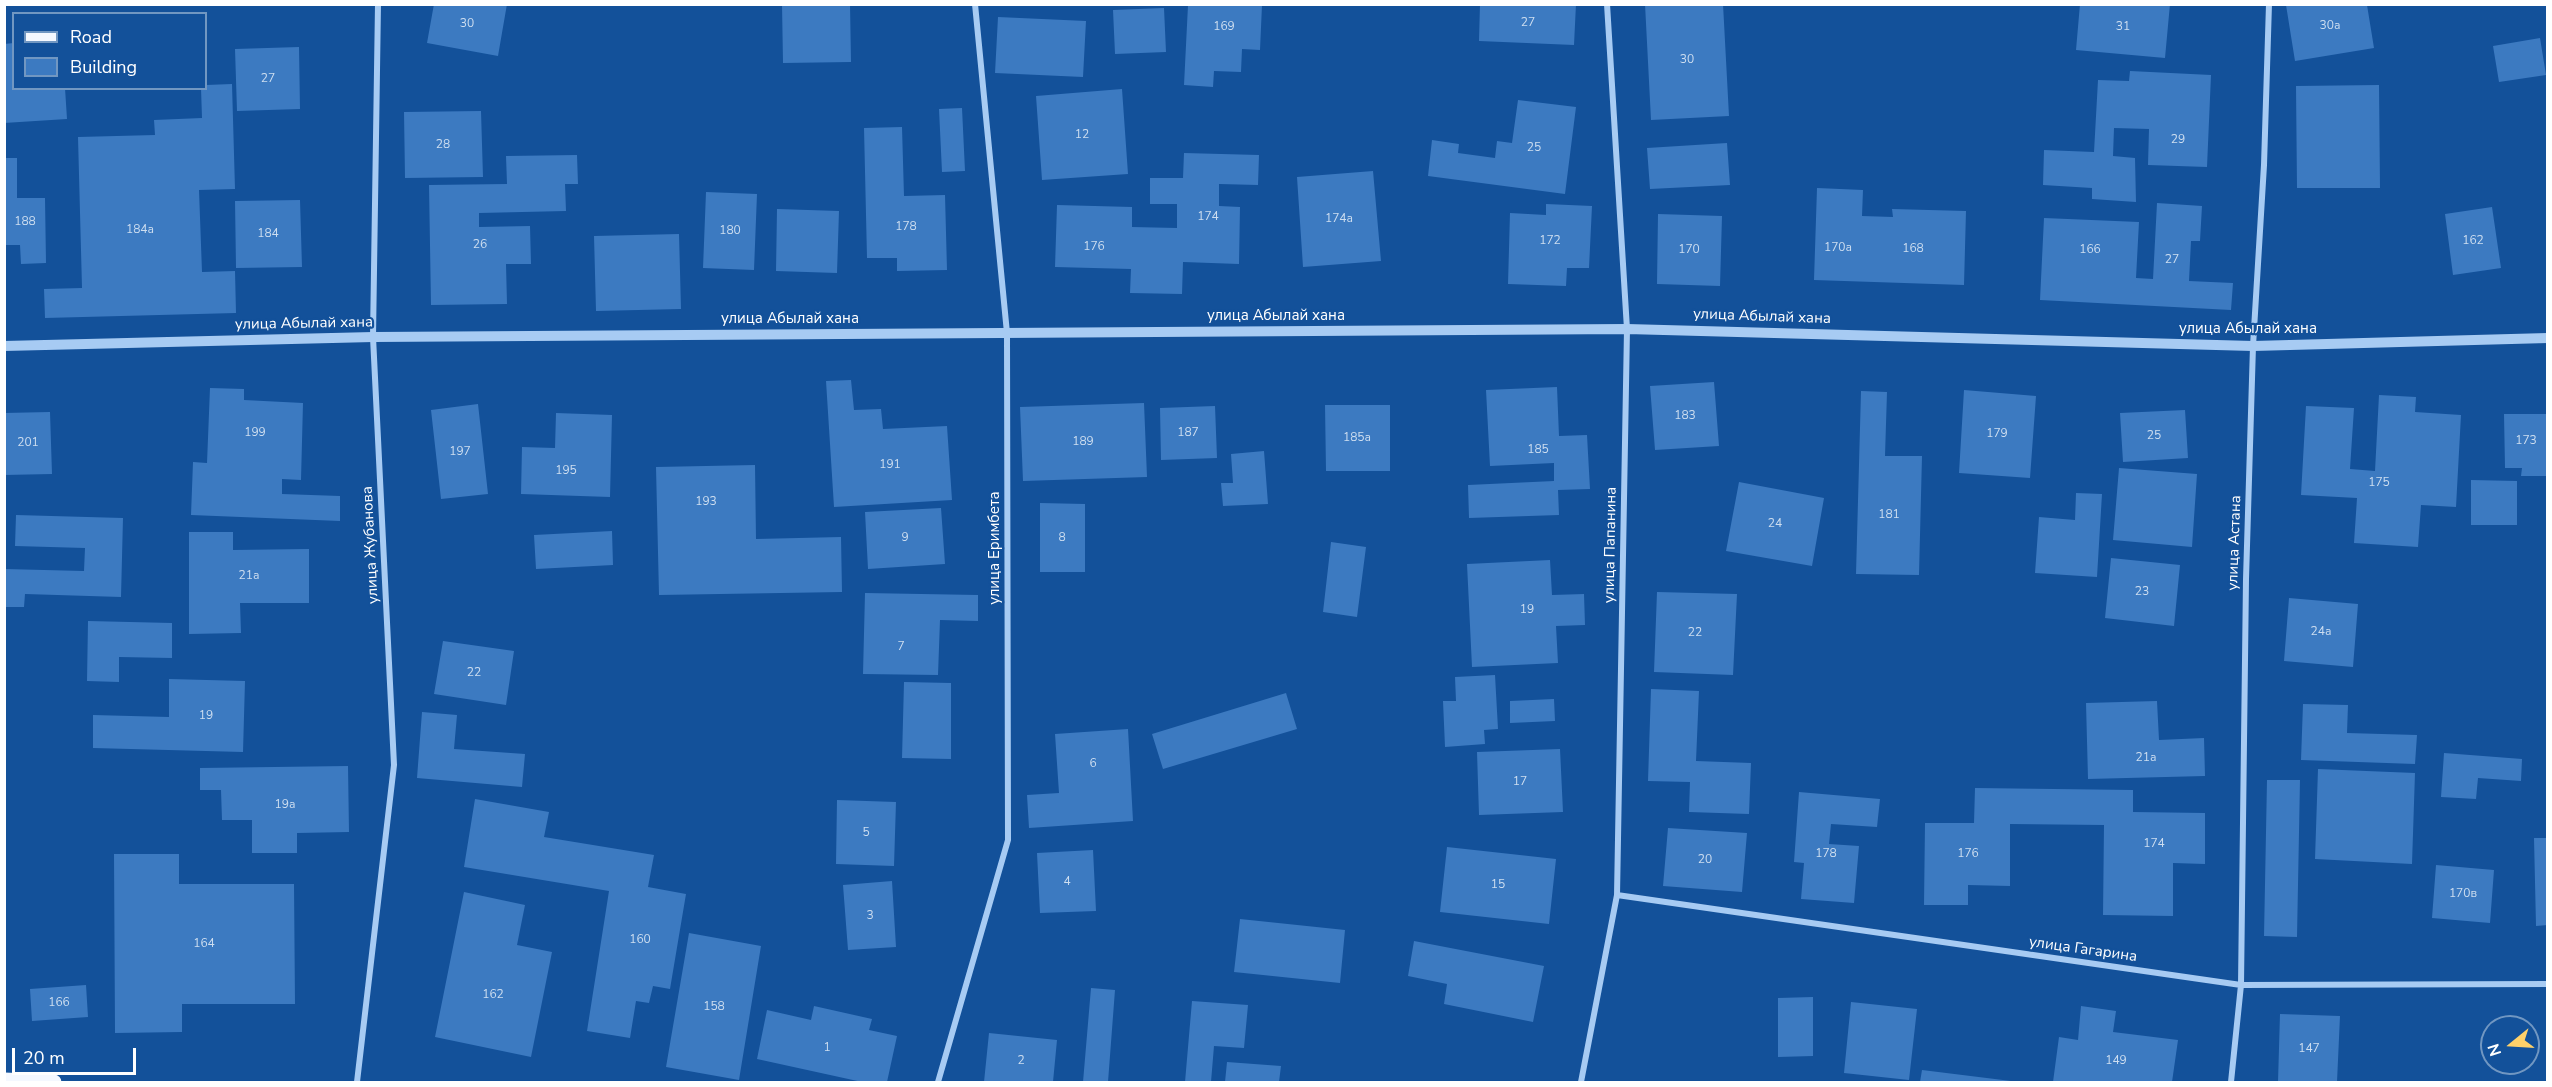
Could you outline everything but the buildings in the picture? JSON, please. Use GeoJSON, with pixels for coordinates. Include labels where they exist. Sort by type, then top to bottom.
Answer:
{"type":"FeatureCollection","features":[{"type":"Feature","properties":{"kind":"main road"},"geometry":{"type":"LineString","coordinates":[[4,1080],[54,1083]]}},
{"type":"Feature","properties":{"kind":"street","name":"улица Жубанова"},"geometry":{"type":"LineString","coordinates":[[357,1083],[394,765],[373,337],[378,4]]}},
{"type":"Feature","properties":{"kind":"street","name":"улица Еримбета"},"geometry":{"type":"LineString","coordinates":[[938,1083],[1008,840],[1007,333],[975,4]]}},
{"type":"Feature","properties":{"kind":"street","name":"улица Папанина"},"geometry":{"type":"LineString","coordinates":[[1581,1083],[1617,895],[1627,329],[1607,4]]}},
{"type":"Feature","properties":{"kind":"street","name":"улица Астана"},"geometry":{"type":"LineString","coordinates":[[2231,1083],[2241,985],[2246,579],[2253,346],[2264,165],[2269,4]]}},
{"type":"Feature","properties":{"kind":"street","name":"улица Абылай хана"},"geometry":{"type":"LineString","coordinates":[[4,346],[373,337],[1627,329],[2253,346],[2547,338]]}},
{"type":"Feature","properties":{"kind":"street","name":"улица Гагарина"},"geometry":{"type":"LineString","coordinates":[[1617,895],[2241,985],[2547,984]]}}]}
